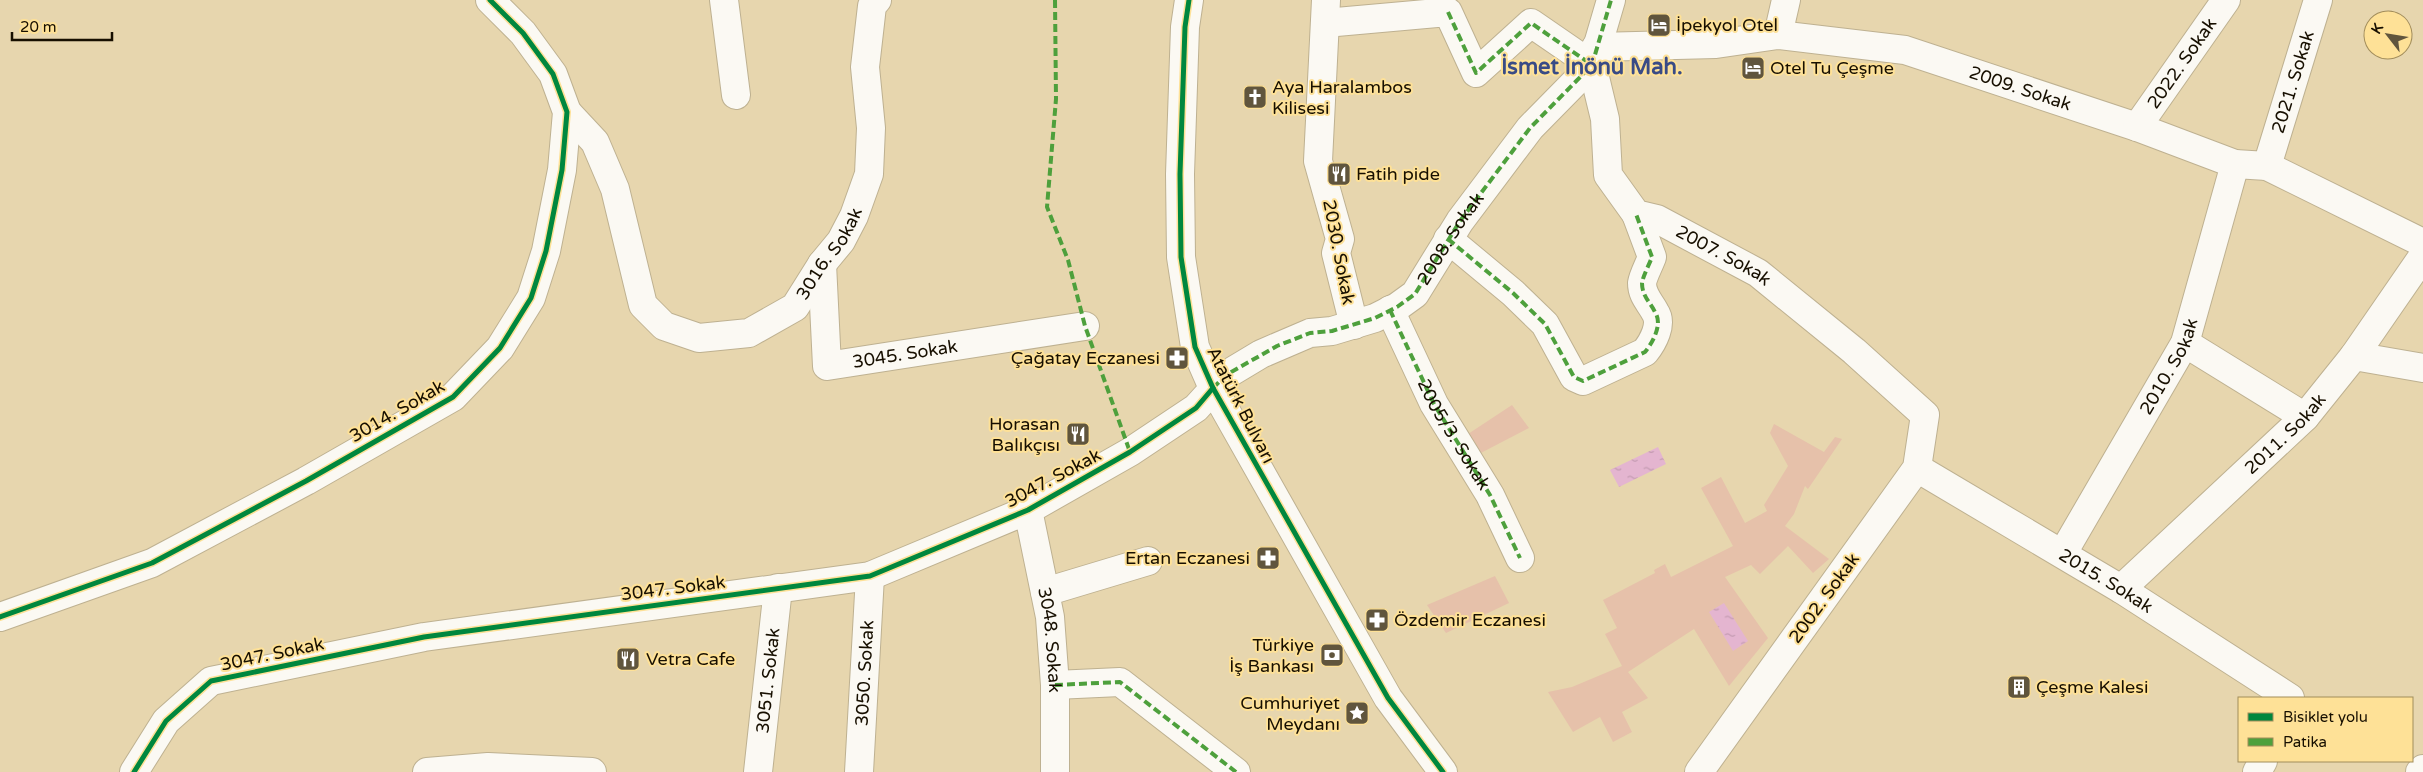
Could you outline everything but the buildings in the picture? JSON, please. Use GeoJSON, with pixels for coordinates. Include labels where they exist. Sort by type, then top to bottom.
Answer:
{"type":"FeatureCollection","features":[{"type":"Feature","properties":{"kind":"street","name":"3014. Sokak"},"geometry":{"type":"LineString","coordinates":[[0,617],[152,562],[306,481],[452,397],[500,348],[531,298],[546,251],[562,170],[567,112],[553,74],[523,33],[490,0]]}},
{"type":"Feature","properties":{"kind":"street"},"geometry":{"type":"LineString","coordinates":[[724,0],[736,95]]}},
{"type":"Feature","properties":{"kind":"street","name":"3016. Sokak"},"geometry":{"type":"LineString","coordinates":[[567,112],[594,142],[615,189],[643,305],[664,326],[699,338],[749,333],[795,307],[822,264],[841,241],[854,216],[869,174],[871,128],[865,67],[872,6],[877,0]]}},
{"type":"Feature","properties":{"kind":"street","name":"Atatürk Bulvarı"},"geometry":{"type":"LineString","coordinates":[[1189,0],[1184,36],[1180,174],[1181,257],[1195,347],[1213,388],[1388,698],[1442,772]]}},
{"type":"Feature","properties":{"kind":"street","name":"2008. Sokak"},"geometry":{"type":"LineString","coordinates":[[1213,388],[1226,375],[1277,346],[1310,333],[1332,331],[1354,325],[1390,310],[1415,294],[1448,239],[1530,128],[1594,56],[1611,0]]}},
{"type":"Feature","properties":{"kind":"street"},"geometry":{"type":"LineString","coordinates":[[1778,34],[1786,0]]}},
{"type":"Feature","properties":{"kind":"street","name":"2022. Sokak"},"geometry":{"type":"LineString","coordinates":[[2137,127],[2226,0]]}},
{"type":"Feature","properties":{"kind":"street","name":"2021. Sokak"},"geometry":{"type":"LineString","coordinates":[[2267,166],[2318,0]]}},
{"type":"Feature","properties":{"kind":"street"},"geometry":{"type":"LineString","coordinates":[[1326,12],[1448,12],[1476,73],[1530,23],[1594,56],[1605,119],[1608,175],[1636,214],[1652,257],[1642,282],[1644,296],[1657,314],[1657,331],[1652,344],[1645,352],[1583,381],[1574,377],[1545,324],[1513,293],[1448,239]]}},
{"type":"Feature","properties":{"kind":"street","name":"2030. Sokak"},"geometry":{"type":"LineString","coordinates":[[1326,12],[1318,161],[1340,238],[1336,252],[1354,325]]}},
{"type":"Feature","properties":{"kind":"street","name":"2009. Sokak"},"geometry":{"type":"LineString","coordinates":[[1594,56],[1716,44],[1778,34],[1905,50],[2137,127],[2235,164],[2267,166],[2423,243]]}},
{"type":"Feature","properties":{"kind":"street","name":"2010. Sokak"},"geometry":{"type":"LineString","coordinates":[[2063,553],[2186,343],[2235,164]]}},
{"type":"Feature","properties":{"kind":"street","name":"2007. Sokak"},"geometry":{"type":"LineString","coordinates":[[1636,214],[1657,219],[1758,273],[1854,351],[1925,415]]}},
{"type":"Feature","properties":{"kind":"street","name":"2011. Sokak"},"geometry":{"type":"LineString","coordinates":[[2122,589],[2305,417],[2354,356],[2423,256]]}},
{"type":"Feature","properties":{"kind":"street","name":"3045. Sokak"},"geometry":{"type":"LineString","coordinates":[[822,264],[827,366],[1084,326]]}},
{"type":"Feature","properties":{"kind":"street","name":"2005/3. Sokak"},"geometry":{"type":"LineString","coordinates":[[1390,310],[1434,404],[1490,495],[1520,558]]}},
{"type":"Feature","properties":{"kind":"street"},"geometry":{"type":"LineString","coordinates":[[2186,343],[2305,417]]}},
{"type":"Feature","properties":{"kind":"street"},"geometry":{"type":"LineString","coordinates":[[2354,356],[2423,368]]}},
{"type":"Feature","properties":{"kind":"street","name":"3047. Sokak"},"geometry":{"type":"LineString","coordinates":[[134,772],[166,721],[212,680],[424,637],[636,606],[870,576],[1028,510],[1138,446],[1196,408],[1213,388]]}},
{"type":"Feature","properties":{"kind":"street","name":"2002. Sokak"},"geometry":{"type":"LineString","coordinates":[[1699,772],[1917,468],[1925,415]]}},
{"type":"Feature","properties":{"kind":"street","name":"2015. Sokak"},"geometry":{"type":"LineString","coordinates":[[1917,468],[2122,589],[2288,697]]}},
{"type":"Feature","properties":{"kind":"street","name":"3048. Sokak"},"geometry":{"type":"LineString","coordinates":[[1028,510],[1050,617],[1055,684],[1055,772]]}},
{"type":"Feature","properties":{"kind":"street"},"geometry":{"type":"LineString","coordinates":[[1045,592],[1148,561]]}},
{"type":"Feature","properties":{"kind":"street","name":"3050. Sokak"},"geometry":{"type":"LineString","coordinates":[[859,772],[870,576]]}},
{"type":"Feature","properties":{"kind":"street","name":"3051. Sokak"},"geometry":{"type":"LineString","coordinates":[[758,772],[778,588]]}},
{"type":"Feature","properties":{"kind":"street"},"geometry":{"type":"LineString","coordinates":[[1055,684],[1120,682],[1236,772]]}},
{"type":"Feature","properties":{"kind":"street"},"geometry":{"type":"LineString","coordinates":[[427,772],[488,767],[581,771]]}},
{"type":"Feature","properties":{"kind":"street"},"geometry":{"type":"LineString","coordinates":[[2420,772],[2423,769]]}},
{"type":"Feature","properties":{"kind":"shaded area"},"geometry":{"type":"Polygon","coordinates":[[[1512,405],[1529,428],[1475,456],[1465,436],[1512,405]]]}},
{"type":"Feature","properties":{"kind":"shaded area"},"geometry":{"type":"Polygon","coordinates":[[[1774,424],[1824,452],[1835,437],[1842,439],[1808,489],[1805,486],[1794,514],[1785,526],[1829,559],[1813,573],[1788,546],[1760,574],[1751,565],[1725,577],[1768,638],[1729,686],[1694,629],[1628,672],[1648,698],[1622,712],[1632,732],[1613,742],[1600,717],[1573,732],[1548,692],[1572,687],[1622,666],[1605,634],[1617,628],[1603,600],[1655,573],[1654,570],[1665,564],[1671,577],[1733,546],[1701,488],[1721,477],[1745,523],[1767,511],[1764,505],[1788,466],[1770,433],[1774,424]]]}},
{"type":"Feature","properties":{"kind":"shaded area"},"geometry":{"type":"Polygon","coordinates":[[[1495,576],[1509,603],[1446,633],[1427,605],[1495,576]]]}},
{"type":"Feature","properties":{"kind":"water"},"geometry":{"type":"Polygon","coordinates":[[[1658,447],[1666,464],[1619,487],[1610,470],[1658,447]]]}},
{"type":"Feature","properties":{"kind":"water"},"geometry":{"type":"Polygon","coordinates":[[[1724,603],[1748,641],[1733,651],[1709,612],[1724,603]]]}},
{"type":"Feature","properties":{"kind":"marked path"},"geometry":{"type":"LineString","coordinates":[[1055,0],[1056,99],[1047,207],[1068,260],[1085,326],[1130,452]]}},
{"type":"Feature","properties":{"kind":"marked path"},"geometry":{"type":"LineString","coordinates":[[1213,388],[1226,375],[1277,346],[1310,333],[1332,331],[1375,318],[1397,307],[1415,294],[1460,221],[1530,128],[1592,65],[1611,0]]}},
{"type":"Feature","properties":{"kind":"marked path"},"geometry":{"type":"LineString","coordinates":[[1448,12],[1476,73],[1531,23],[1592,65]]}},
{"type":"Feature","properties":{"kind":"marked path"},"geometry":{"type":"LineString","coordinates":[[1448,239],[1513,293],[1545,324],[1574,377],[1583,381],[1645,352],[1656,333],[1657,317],[1642,288],[1642,283],[1652,257],[1636,214]]}},
{"type":"Feature","properties":{"kind":"marked path"},"geometry":{"type":"LineString","coordinates":[[1390,310],[1434,404],[1490,495],[1520,558]]}},
{"type":"Feature","properties":{"kind":"marked path"},"geometry":{"type":"LineString","coordinates":[[1055,685],[1120,682],[1236,772]]}},
{"type":"Feature","properties":{"kind":"cycle path"},"geometry":{"type":"LineString","coordinates":[[0,617],[152,563],[306,481],[453,397],[500,348],[531,298],[546,251],[562,170],[567,112],[553,74],[523,33],[490,0]]}},
{"type":"Feature","properties":{"kind":"cycle path"},"geometry":{"type":"LineString","coordinates":[[1189,0],[1185,27],[1180,174],[1181,257],[1195,347],[1213,388],[1388,698],[1443,772]]}},
{"type":"Feature","properties":{"kind":"cycle path"},"geometry":{"type":"LineString","coordinates":[[134,772],[166,721],[211,681],[424,637],[870,576],[1028,510],[1130,452],[1196,408],[1213,388]]}},
{"type":"Feature","properties":{"kind":"place","name":"İpekyol Otel"},"geometry":{"type":"Point","coordinates":[1659,25]}},
{"type":"Feature","properties":{"kind":"place","name":"Otel Tu Çeşme"},"geometry":{"type":"Point","coordinates":[1753,68]}},
{"type":"Feature","properties":{"kind":"place","name":"Aya Haralambos Kilisesi"},"geometry":{"type":"Point","coordinates":[1255,97]}},
{"type":"Feature","properties":{"kind":"place","name":"Fatih pide"},"geometry":{"type":"Point","coordinates":[1339,174]}},
{"type":"Feature","properties":{"kind":"place","name":"Çağatay Eczanesi"},"geometry":{"type":"Point","coordinates":[1177,358]}},
{"type":"Feature","properties":{"kind":"place","name":"Horasan Balıkçısı"},"geometry":{"type":"Point","coordinates":[1078,434]}},
{"type":"Feature","properties":{"kind":"place","name":"Ertan Eczanesi"},"geometry":{"type":"Point","coordinates":[1268,558]}},
{"type":"Feature","properties":{"kind":"place","name":"Özdemir Eczanesi"},"geometry":{"type":"Point","coordinates":[1377,620]}},
{"type":"Feature","properties":{"kind":"place","name":"Türkiye İş Bankası"},"geometry":{"type":"Point","coordinates":[1332,655]}},
{"type":"Feature","properties":{"kind":"place","name":"Vetra Cafe"},"geometry":{"type":"Point","coordinates":[628,659]}},
{"type":"Feature","properties":{"kind":"place","name":"Çeşme Kalesi"},"geometry":{"type":"Point","coordinates":[2019,687]}},
{"type":"Feature","properties":{"kind":"place","name":"Cumhuriyet Meydanı"},"geometry":{"type":"Point","coordinates":[1357,713]}},
{"type":"Feature","properties":{"kind":"district","name":"İsmet İnönü Mah."},"geometry":{"type":"Point","coordinates":[1592,66]}}]}
